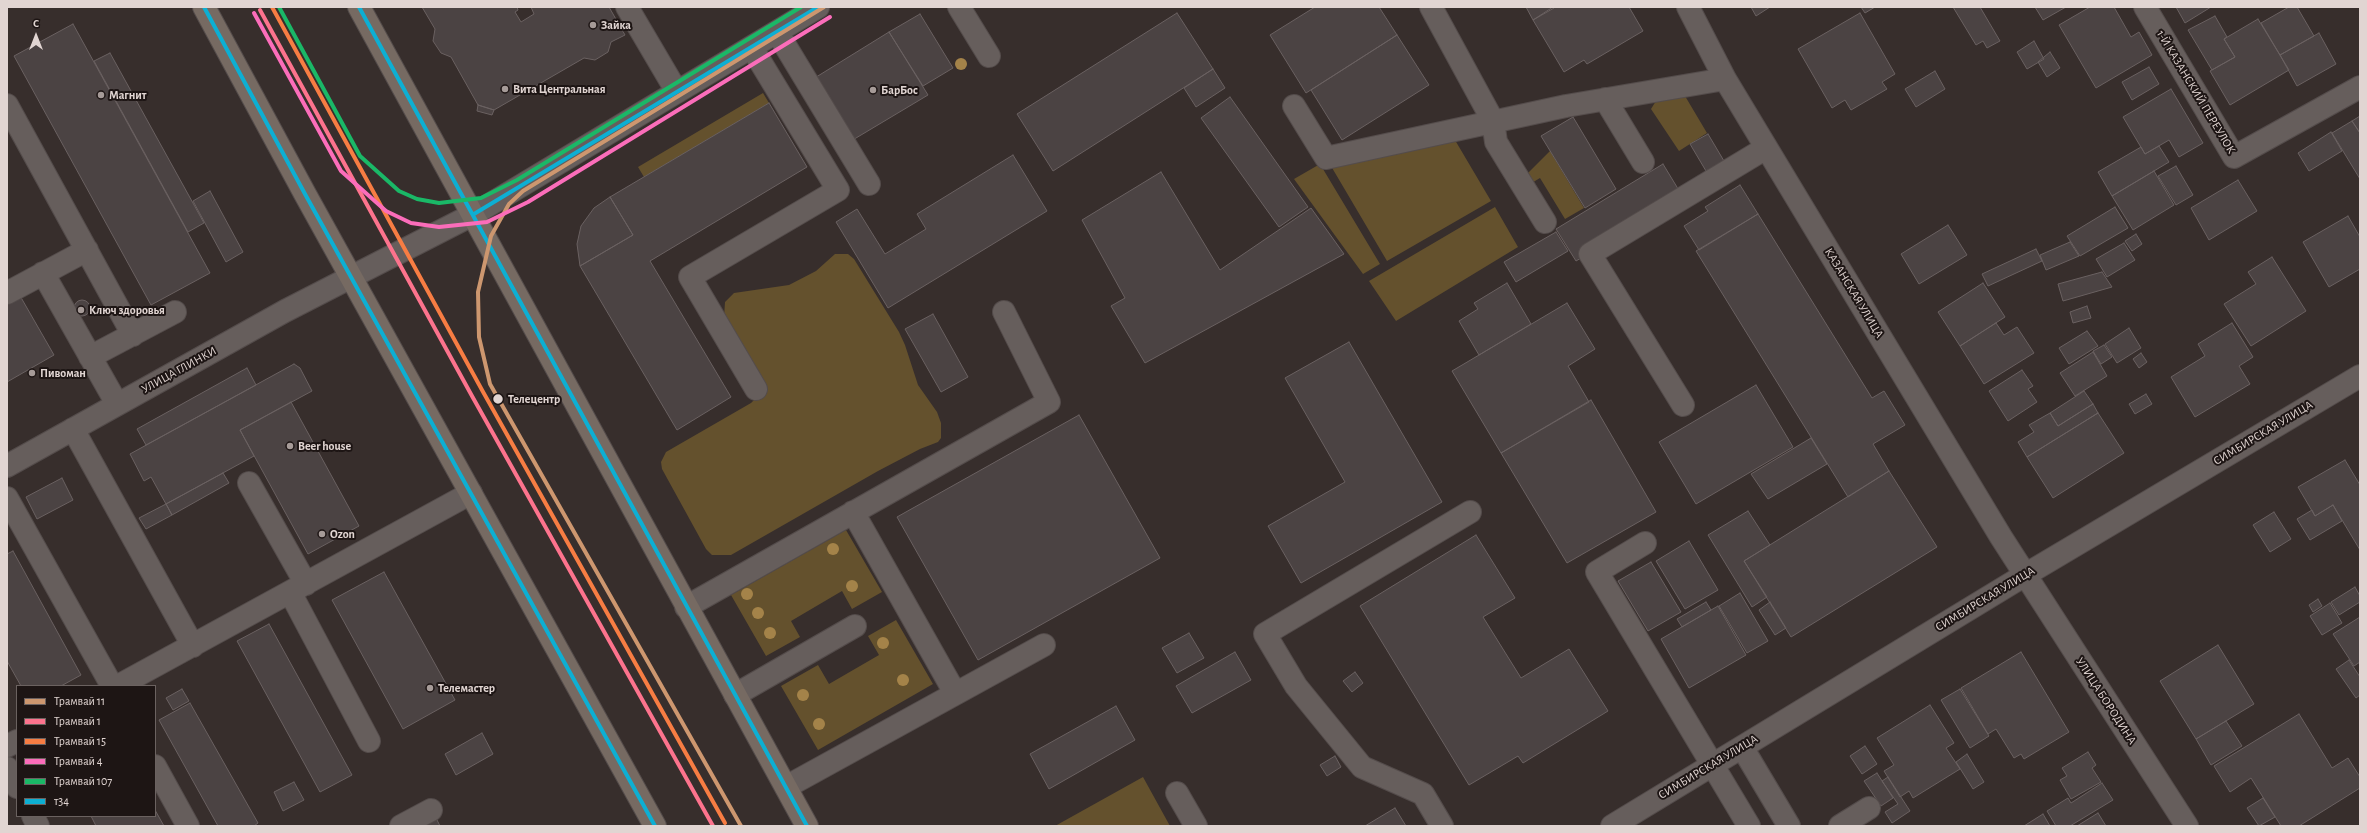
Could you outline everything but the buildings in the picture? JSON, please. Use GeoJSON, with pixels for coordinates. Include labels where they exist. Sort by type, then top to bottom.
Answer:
{"type":"FeatureCollection","features":[{"type":"Feature","properties":{"kind":"main road"},"geometry":{"type":"LineString","coordinates":[[204,7],[655,826]]}},
{"type":"Feature","properties":{"kind":"main road"},"geometry":{"type":"LineString","coordinates":[[359,7],[474,214],[686,607],[807,826]]}},
{"type":"Feature","properties":{"kind":"street"},"geometry":{"type":"LineString","coordinates":[[627,7],[676,92]]}},
{"type":"Feature","properties":{"kind":"street","name":"УЛИЦА ГЛИНКИ"},"geometry":{"type":"LineString","coordinates":[[7,466],[351,276],[474,214],[818,7]]}},
{"type":"Feature","properties":{"kind":"street"},"geometry":{"type":"LineString","coordinates":[[959,7],[990,56]]}},
{"type":"Feature","properties":{"kind":"street"},"geometry":{"type":"LineString","coordinates":[[1431,7],[1493,121],[1496,142],[1545,222]]}},
{"type":"Feature","properties":{"kind":"street","name":"КАЗАНСКАЯ УЛИЦА"},"geometry":{"type":"LineString","coordinates":[[1688,7],[1725,79],[2025,575]]}},
{"type":"Feature","properties":{"kind":"street","name":"1-Й КАЗАНСКИЙ ПЕРЕУЛОК"},"geometry":{"type":"LineString","coordinates":[[2145,7],[2234,157],[2360,87]]}},
{"type":"Feature","properties":{"kind":"street"},"geometry":{"type":"LineString","coordinates":[[777,32],[869,184]]}},
{"type":"Feature","properties":{"kind":"street"},"geometry":{"type":"LineString","coordinates":[[752,48],[838,190],[690,277],[756,389]]}},
{"type":"Feature","properties":{"kind":"street"},"geometry":{"type":"LineString","coordinates":[[1294,106],[1326,158],[1493,121],[1605,99],[1725,79]]}},
{"type":"Feature","properties":{"kind":"street"},"geometry":{"type":"LineString","coordinates":[[1605,99],[1643,162]]}},
{"type":"Feature","properties":{"kind":"street"},"geometry":{"type":"LineString","coordinates":[[7,105],[133,335]]}},
{"type":"Feature","properties":{"kind":"street"},"geometry":{"type":"LineString","coordinates":[[1683,405],[1590,254],[1766,148]]}},
{"type":"Feature","properties":{"kind":"street"},"geometry":{"type":"LineString","coordinates":[[7,293],[87,250]]}},
{"type":"Feature","properties":{"kind":"street"},"geometry":{"type":"LineString","coordinates":[[43,273],[117,404]]}},
{"type":"Feature","properties":{"kind":"street"},"geometry":{"type":"LineString","coordinates":[[90,357],[175,312]]}},
{"type":"Feature","properties":{"kind":"street"},"geometry":{"type":"LineString","coordinates":[[686,607],[1049,402],[1004,312]]}},
{"type":"Feature","properties":{"kind":"street","name":"СИМБИРСКАЯ УЛИЦА"},"geometry":{"type":"LineString","coordinates":[[1612,826],[2025,575],[2358,383]]}},
{"type":"Feature","properties":{"kind":"street"},"geometry":{"type":"LineString","coordinates":[[73,429],[193,646]]}},
{"type":"Feature","properties":{"kind":"street"},"geometry":{"type":"LineString","coordinates":[[249,483],[369,741]]}},
{"type":"Feature","properties":{"kind":"street"},"geometry":{"type":"LineString","coordinates":[[120,685],[471,493]]}},
{"type":"Feature","properties":{"kind":"street"},"geometry":{"type":"LineString","coordinates":[[7,498],[111,685]]}},
{"type":"Feature","properties":{"kind":"street"},"geometry":{"type":"LineString","coordinates":[[853,512],[955,693]]}},
{"type":"Feature","properties":{"kind":"street"},"geometry":{"type":"LineString","coordinates":[[1442,826],[1423,794],[1362,767],[1296,686],[1266,634],[1470,512]]}},
{"type":"Feature","properties":{"kind":"street"},"geometry":{"type":"LineString","coordinates":[[1645,543],[1597,572],[1749,826]]}},
{"type":"Feature","properties":{"kind":"street","name":"УЛИЦА БОРОДИНА"},"geometry":{"type":"LineString","coordinates":[[2025,575],[2187,826]]}},
{"type":"Feature","properties":{"kind":"street"},"geometry":{"type":"LineString","coordinates":[[735,695],[854,626]]}},
{"type":"Feature","properties":{"kind":"street"},"geometry":{"type":"LineString","coordinates":[[786,788],[1044,645]]}},
{"type":"Feature","properties":{"kind":"street"},"geometry":{"type":"LineString","coordinates":[[7,746],[16,742]]}},
{"type":"Feature","properties":{"kind":"street"},"geometry":{"type":"LineString","coordinates":[[1742,747],[1789,826]]}},
{"type":"Feature","properties":{"kind":"street"},"geometry":{"type":"LineString","coordinates":[[7,768],[16,785]]}},
{"type":"Feature","properties":{"kind":"street"},"geometry":{"type":"LineString","coordinates":[[156,768],[188,826]]}},
{"type":"Feature","properties":{"kind":"street"},"geometry":{"type":"LineString","coordinates":[[1177,793],[1196,826]]}},
{"type":"Feature","properties":{"kind":"street"},"geometry":{"type":"LineString","coordinates":[[1840,826],[1869,808]]}},
{"type":"Feature","properties":{"kind":"street"},"geometry":{"type":"LineString","coordinates":[[401,826],[431,810]]}},
{"type":"Feature","properties":{"kind":"street"},"geometry":{"type":"LineString","coordinates":[[34,817],[38,826]]}},
{"type":"Feature","properties":{"kind":"shaded area"},"geometry":{"type":"Polygon","coordinates":[[[763,93],[769,103],[644,177],[638,167],[763,93]]]}},
{"type":"Feature","properties":{"kind":"shaded area"},"geometry":{"type":"Polygon","coordinates":[[[1659,96],[1685,96],[1707,133],[1679,151],[1651,109],[1659,96]]]}},
{"type":"Feature","properties":{"kind":"shaded area"},"geometry":{"type":"Polygon","coordinates":[[[1452,135],[1491,201],[1387,261],[1328,161],[1452,135]]]}},
{"type":"Feature","properties":{"kind":"shaded area"},"geometry":{"type":"Polygon","coordinates":[[[1550,151],[1584,208],[1565,219],[1540,178],[1530,184],[1525,176],[1550,151]]]}},
{"type":"Feature","properties":{"kind":"shaded area"},"geometry":{"type":"Polygon","coordinates":[[[1320,164],[1380,264],[1363,274],[1294,179],[1320,164]]]}},
{"type":"Feature","properties":{"kind":"shaded area"},"geometry":{"type":"Polygon","coordinates":[[[1495,207],[1518,247],[1396,321],[1369,281],[1495,207]]]}},
{"type":"Feature","properties":{"kind":"shaded area"},"geometry":{"type":"Polygon","coordinates":[[[835,254],[848,254],[854,259],[899,332],[905,345],[918,385],[937,412],[941,423],[941,438],[938,442],[920,449],[878,471],[731,555],[712,555],[706,549],[662,469],[661,462],[666,452],[751,403],[757,397],[724,318],[725,302],[734,293],[789,285],[816,271],[835,254]]]}},
{"type":"Feature","properties":{"kind":"shaded area"},"geometry":{"type":"Polygon","coordinates":[[[846,530],[882,592],[852,609],[842,591],[791,621],[800,637],[766,656],[731,595],[846,530]]]}},
{"type":"Feature","properties":{"kind":"shaded area"},"geometry":{"type":"Polygon","coordinates":[[[896,620],[933,684],[818,750],[781,686],[818,665],[829,684],[879,655],[868,636],[896,620]]]}},
{"type":"Feature","properties":{"kind":"shaded area"},"geometry":{"type":"Polygon","coordinates":[[[1143,777],[1170,826],[1055,826],[1143,777]]]}},
{"type":"Feature","properties":{"kind":"tram line","name":"15"},"geometry":{"type":"LineString","coordinates":[[272,7],[482,390],[725,823]]}},
{"type":"Feature","properties":{"kind":"tram line","name":"107"},"geometry":{"type":"LineString","coordinates":[[279,7],[360,156],[399,191],[417,199],[439,203],[481,198],[517,180],[801,7]]}},
{"type":"Feature","properties":{"kind":"tram line","name":"11"},"geometry":{"type":"LineString","coordinates":[[741,826],[490,384],[479,337],[478,292],[491,236],[509,204],[523,191],[824,7]]}},
{"type":"Feature","properties":{"kind":"tram line","name":"1"},"geometry":{"type":"LineString","coordinates":[[260,10],[472,396],[713,826]]}},
{"type":"Feature","properties":{"kind":"tram line","name":"4"},"geometry":{"type":"LineString","coordinates":[[254,13],[341,171],[386,211],[411,223],[439,227],[487,222],[528,202],[830,17]]}},
{"type":"Feature","properties":{"kind":"transit line","name":"т34"},"geometry":{"type":"LineString","coordinates":[[204,7],[305,194],[655,826]]}},
{"type":"Feature","properties":{"kind":"transit line","name":"т34"},"geometry":{"type":"LineString","coordinates":[[359,7],[807,826]]}},
{"type":"Feature","properties":{"kind":"transit line","name":"т34"},"geometry":{"type":"LineString","coordinates":[[474,214],[818,7]]}},
{"type":"Feature","properties":{"kind":"place","name":"Зайка"},"geometry":{"type":"Point","coordinates":[593,25]}},
{"type":"Feature","properties":{"kind":"place","name":"Вита Центральная"},"geometry":{"type":"Point","coordinates":[505,89]}},
{"type":"Feature","properties":{"kind":"place","name":"БарБос"},"geometry":{"type":"Point","coordinates":[873,90]}},
{"type":"Feature","properties":{"kind":"place","name":"Магнит"},"geometry":{"type":"Point","coordinates":[101,95]}},
{"type":"Feature","properties":{"kind":"place","name":"Ключ здоровья"},"geometry":{"type":"Point","coordinates":[81,310]}},
{"type":"Feature","properties":{"kind":"place","name":"Пивоман"},"geometry":{"type":"Point","coordinates":[32,373]}},
{"type":"Feature","properties":{"kind":"place","name":"Телецентр"},"geometry":{"type":"Point","coordinates":[498,399]}},
{"type":"Feature","properties":{"kind":"place","name":"Beer house"},"geometry":{"type":"Point","coordinates":[290,446]}},
{"type":"Feature","properties":{"kind":"place","name":"Ozon"},"geometry":{"type":"Point","coordinates":[322,534]}},
{"type":"Feature","properties":{"kind":"place","name":"Телемастер"},"geometry":{"type":"Point","coordinates":[430,688]}}]}
